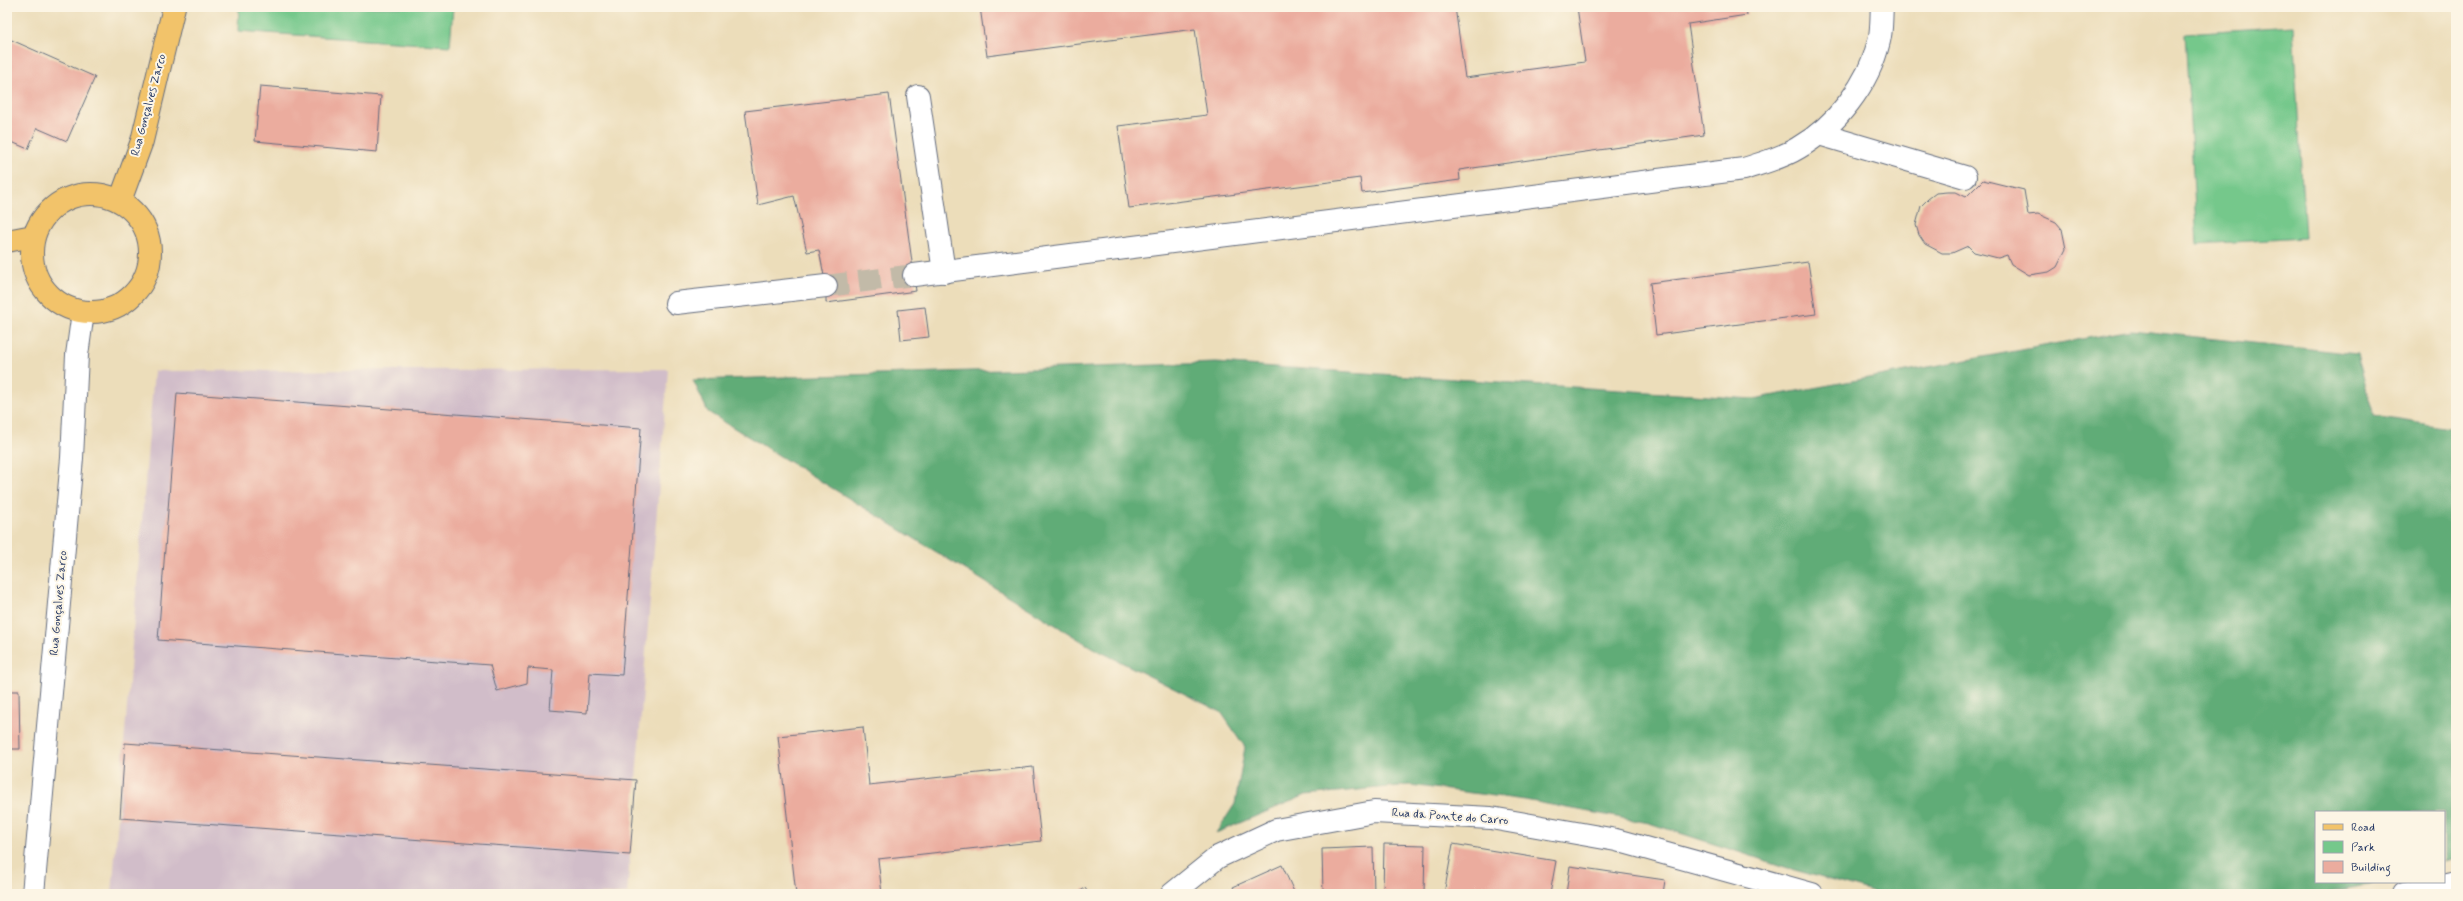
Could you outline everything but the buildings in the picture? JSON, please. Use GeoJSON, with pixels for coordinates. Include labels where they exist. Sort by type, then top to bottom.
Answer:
{"type":"FeatureCollection","features":[{"type":"Feature","properties":{"kind":"main road","name":"Rua Gonçalves Zarco"},"geometry":{"type":"LineString","coordinates":[[120,201],[142,141],[174,7]]}},
{"type":"Feature","properties":{"kind":"main road"},"geometry":{"type":"LineString","coordinates":[[86,193],[104,194],[120,201],[136,214],[147,231],[151,252],[145,278],[123,304],[104,312],[83,312],[63,306],[47,294],[36,276],[31,256],[33,236],[41,220],[53,207],[68,198],[86,193]]}},
{"type":"Feature","properties":{"kind":"main road"},"geometry":{"type":"LineString","coordinates":[[7,241],[33,236]]}},
{"type":"Feature","properties":{"kind":"street"},"geometry":{"type":"LineString","coordinates":[[914,276],[1744,169],[1797,149],[1819,134],[1845,105],[1869,71],[1879,40],[1882,7]]}},
{"type":"Feature","properties":{"kind":"street"},"geometry":{"type":"LineString","coordinates":[[918,96],[944,272]]}},
{"type":"Feature","properties":{"kind":"street"},"geometry":{"type":"LineString","coordinates":[[1819,134],[1965,178]]}},
{"type":"Feature","properties":{"kind":"street"},"geometry":{"type":"LineString","coordinates":[[676,303],[826,286]]}},
{"type":"Feature","properties":{"kind":"street","name":"Rua Gonçalves Zarco"},"geometry":{"type":"LineString","coordinates":[[33,894],[72,458],[78,355],[83,312]]}},
{"type":"Feature","properties":{"kind":"street","name":"Rua da Ponte do Carro"},"geometry":{"type":"LineString","coordinates":[[1172,894],[1218,857],[1276,830],[1374,812],[1491,818],[1616,840],[1812,894]]}},
{"type":"Feature","properties":{"kind":"street"},"geometry":{"type":"LineString","coordinates":[[2404,894],[2456,883]]}},
{"type":"Feature","properties":{"kind":"shaded area"},"geometry":{"type":"Polygon","coordinates":[[[668,369],[627,894],[112,894],[154,371],[668,369]]]}},
{"type":"Feature","properties":{"kind":"green space"},"geometry":{"type":"Polygon","coordinates":[[[239,7],[453,7],[450,46],[238,31],[239,7]]]}},
{"type":"Feature","properties":{"kind":"green space"},"geometry":{"type":"Polygon","coordinates":[[[2293,26],[2305,238],[2197,244],[2185,33],[2293,26]]]}},
{"type":"Feature","properties":{"kind":"green space"},"geometry":{"type":"Polygon","coordinates":[[[2131,330],[2357,354],[2374,416],[2456,429],[2456,859],[2445,862],[2445,811],[2315,811],[2315,883],[2373,883],[2323,894],[1879,894],[1791,869],[1649,823],[1525,800],[1410,785],[1306,795],[1216,833],[1235,804],[1245,747],[1221,712],[1093,648],[708,412],[693,380],[1216,363],[1753,399],[2131,330]]]}},
{"type":"Feature","properties":{"kind":"tunnel"},"geometry":{"type":"LineString","coordinates":[[826,286],[914,275]]}}]}
